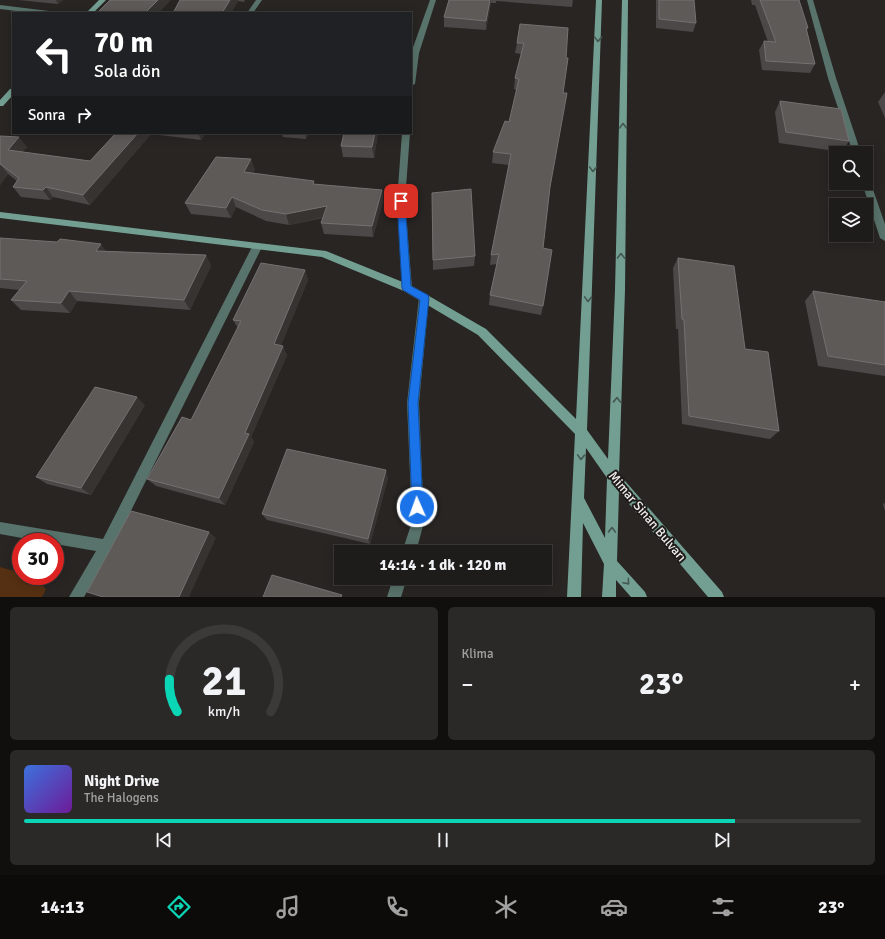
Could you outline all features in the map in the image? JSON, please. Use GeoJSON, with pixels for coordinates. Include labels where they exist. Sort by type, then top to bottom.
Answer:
{"type":"FeatureCollection","features":[{"type":"Feature","properties":{"kind":"main road"},"geometry":{"type":"LineString","coordinates":[[90,12],[103,0]]}},
{"type":"Feature","properties":{"kind":"main road"},"geometry":{"type":"LineString","coordinates":[[574,597],[599,0]]}},
{"type":"Feature","properties":{"kind":"main road"},"geometry":{"type":"LineString","coordinates":[[609,597],[621,283],[624,0]]}},
{"type":"Feature","properties":{"kind":"main road"},"geometry":{"type":"LineString","coordinates":[[0,104],[12,92]]}},
{"type":"Feature","properties":{"kind":"main road","name":"Mimar Sinan Bulvarı"},"geometry":{"type":"LineString","coordinates":[[0,215],[323,254],[407,288],[482,332],[582,433],[614,477],[717,597]]}},
{"type":"Feature","properties":{"kind":"main road"},"geometry":{"type":"LineString","coordinates":[[579,500],[610,563],[640,597]]}},
{"type":"Feature","properties":{"kind":"street"},"geometry":{"type":"LineString","coordinates":[[251,12],[259,0]]}},
{"type":"Feature","properties":{"kind":"street"},"geometry":{"type":"LineString","coordinates":[[412,76],[415,53],[433,0]]}},
{"type":"Feature","properties":{"kind":"street"},"geometry":{"type":"LineString","coordinates":[[810,0],[832,78],[855,146]]}},
{"type":"Feature","properties":{"kind":"street"},"geometry":{"type":"LineString","coordinates":[[0,7],[41,12]]}},
{"type":"Feature","properties":{"kind":"street"},"geometry":{"type":"LineString","coordinates":[[406,134],[401,201],[407,288]]}},
{"type":"Feature","properties":{"kind":"street"},"geometry":{"type":"LineString","coordinates":[[869,190],[885,238]]}},
{"type":"Feature","properties":{"kind":"street"},"geometry":{"type":"LineString","coordinates":[[76,597],[106,546],[257,247]]}},
{"type":"Feature","properties":{"kind":"street"},"geometry":{"type":"LineString","coordinates":[[411,545],[418,522],[413,403],[424,298]]}},
{"type":"Feature","properties":{"kind":"street"},"geometry":{"type":"LineString","coordinates":[[0,528],[106,546]]}},
{"type":"Feature","properties":{"kind":"street"},"geometry":{"type":"LineString","coordinates":[[394,597],[398,585]]}},
{"type":"Feature","properties":{"kind":"shaded area"},"geometry":{"type":"Polygon","coordinates":[[[0,567],[12,570],[12,585],[42,585],[46,589],[42,597],[0,597],[0,567]]]}},
{"type":"Feature","properties":{"kind":"building"},"geometry":{"type":"Polygon","coordinates":[[[110,0],[158,0],[146,12],[98,12],[110,0]]]}},
{"type":"Feature","properties":{"kind":"building"},"geometry":{"type":"Polygon","coordinates":[[[180,0],[230,0],[223,12],[174,12],[180,0]]]}},
{"type":"Feature","properties":{"kind":"building"},"geometry":{"type":"Polygon","coordinates":[[[449,0],[490,0],[486,21],[444,17],[449,0]]]}},
{"type":"Feature","properties":{"kind":"building"},"geometry":{"type":"Polygon","coordinates":[[[659,0],[694,0],[696,23],[659,19],[659,0]]]}},
{"type":"Feature","properties":{"kind":"building"},"geometry":{"type":"Polygon","coordinates":[[[760,0],[799,0],[808,28],[806,28],[815,64],[766,61],[764,41],[776,42],[760,0]]]}},
{"type":"Feature","properties":{"kind":"building"},"geometry":{"type":"Polygon","coordinates":[[[520,24],[568,28],[566,58],[568,58],[563,93],[567,93],[550,187],[543,248],[552,250],[543,306],[490,295],[499,254],[491,255],[511,154],[493,152],[505,121],[509,122],[519,79],[515,78],[524,43],[517,43],[520,24]]]}},
{"type":"Feature","properties":{"kind":"building"},"geometry":{"type":"Polygon","coordinates":[[[780,101],[841,109],[849,141],[786,132],[780,101]]]}},
{"type":"Feature","properties":{"kind":"building"},"geometry":{"type":"Polygon","coordinates":[[[115,134],[137,134],[83,195],[46,187],[43,190],[13,187],[19,178],[0,164],[0,136],[19,137],[8,150],[90,161],[115,134]]]}},
{"type":"Feature","properties":{"kind":"building"},"geometry":{"type":"Polygon","coordinates":[[[344,134],[375,134],[372,147],[341,146],[344,134]]]}},
{"type":"Feature","properties":{"kind":"building"},"geometry":{"type":"Polygon","coordinates":[[[216,157],[251,159],[244,172],[314,181],[313,184],[382,190],[372,226],[321,223],[327,206],[286,214],[262,210],[232,197],[226,208],[185,203],[216,157]]]}},
{"type":"Feature","properties":{"kind":"building"},"geometry":{"type":"Polygon","coordinates":[[[471,189],[475,256],[433,260],[432,193],[471,189]]]}},
{"type":"Feature","properties":{"kind":"building"},"geometry":{"type":"Polygon","coordinates":[[[0,238],[57,242],[60,239],[101,244],[96,251],[206,255],[184,300],[69,291],[61,303],[11,300],[27,281],[0,279],[0,238]]]}},
{"type":"Feature","properties":{"kind":"building"},"geometry":{"type":"Polygon","coordinates":[[[678,258],[734,266],[745,349],[768,352],[779,431],[689,416],[684,320],[682,319],[678,258]]]}},
{"type":"Feature","properties":{"kind":"building"},"geometry":{"type":"Polygon","coordinates":[[[261,263],[305,270],[274,344],[283,346],[245,433],[249,434],[219,498],[147,479],[182,417],[191,420],[241,321],[233,320],[261,263]]]}},
{"type":"Feature","properties":{"kind":"building"},"geometry":{"type":"Polygon","coordinates":[[[813,291],[885,302],[885,365],[828,356],[813,291]]]}},
{"type":"Feature","properties":{"kind":"building"},"geometry":{"type":"Polygon","coordinates":[[[95,387],[137,397],[81,488],[36,477],[95,387]]]}},
{"type":"Feature","properties":{"kind":"building"},"geometry":{"type":"Polygon","coordinates":[[[287,449],[386,470],[368,539],[262,514],[287,449]]]}},
{"type":"Feature","properties":{"kind":"building"},"geometry":{"type":"Polygon","coordinates":[[[131,511],[209,532],[179,597],[103,597],[87,592],[131,511]]]}},
{"type":"Feature","properties":{"kind":"building"},"geometry":{"type":"Polygon","coordinates":[[[272,575],[342,595],[341,597],[263,597],[272,575]]]}},
{"type":"Feature","properties":{"kind":"route"},"geometry":{"type":"LineString","coordinates":[[401,201],[407,288],[424,298],[413,403],[417,507]]}}]}
